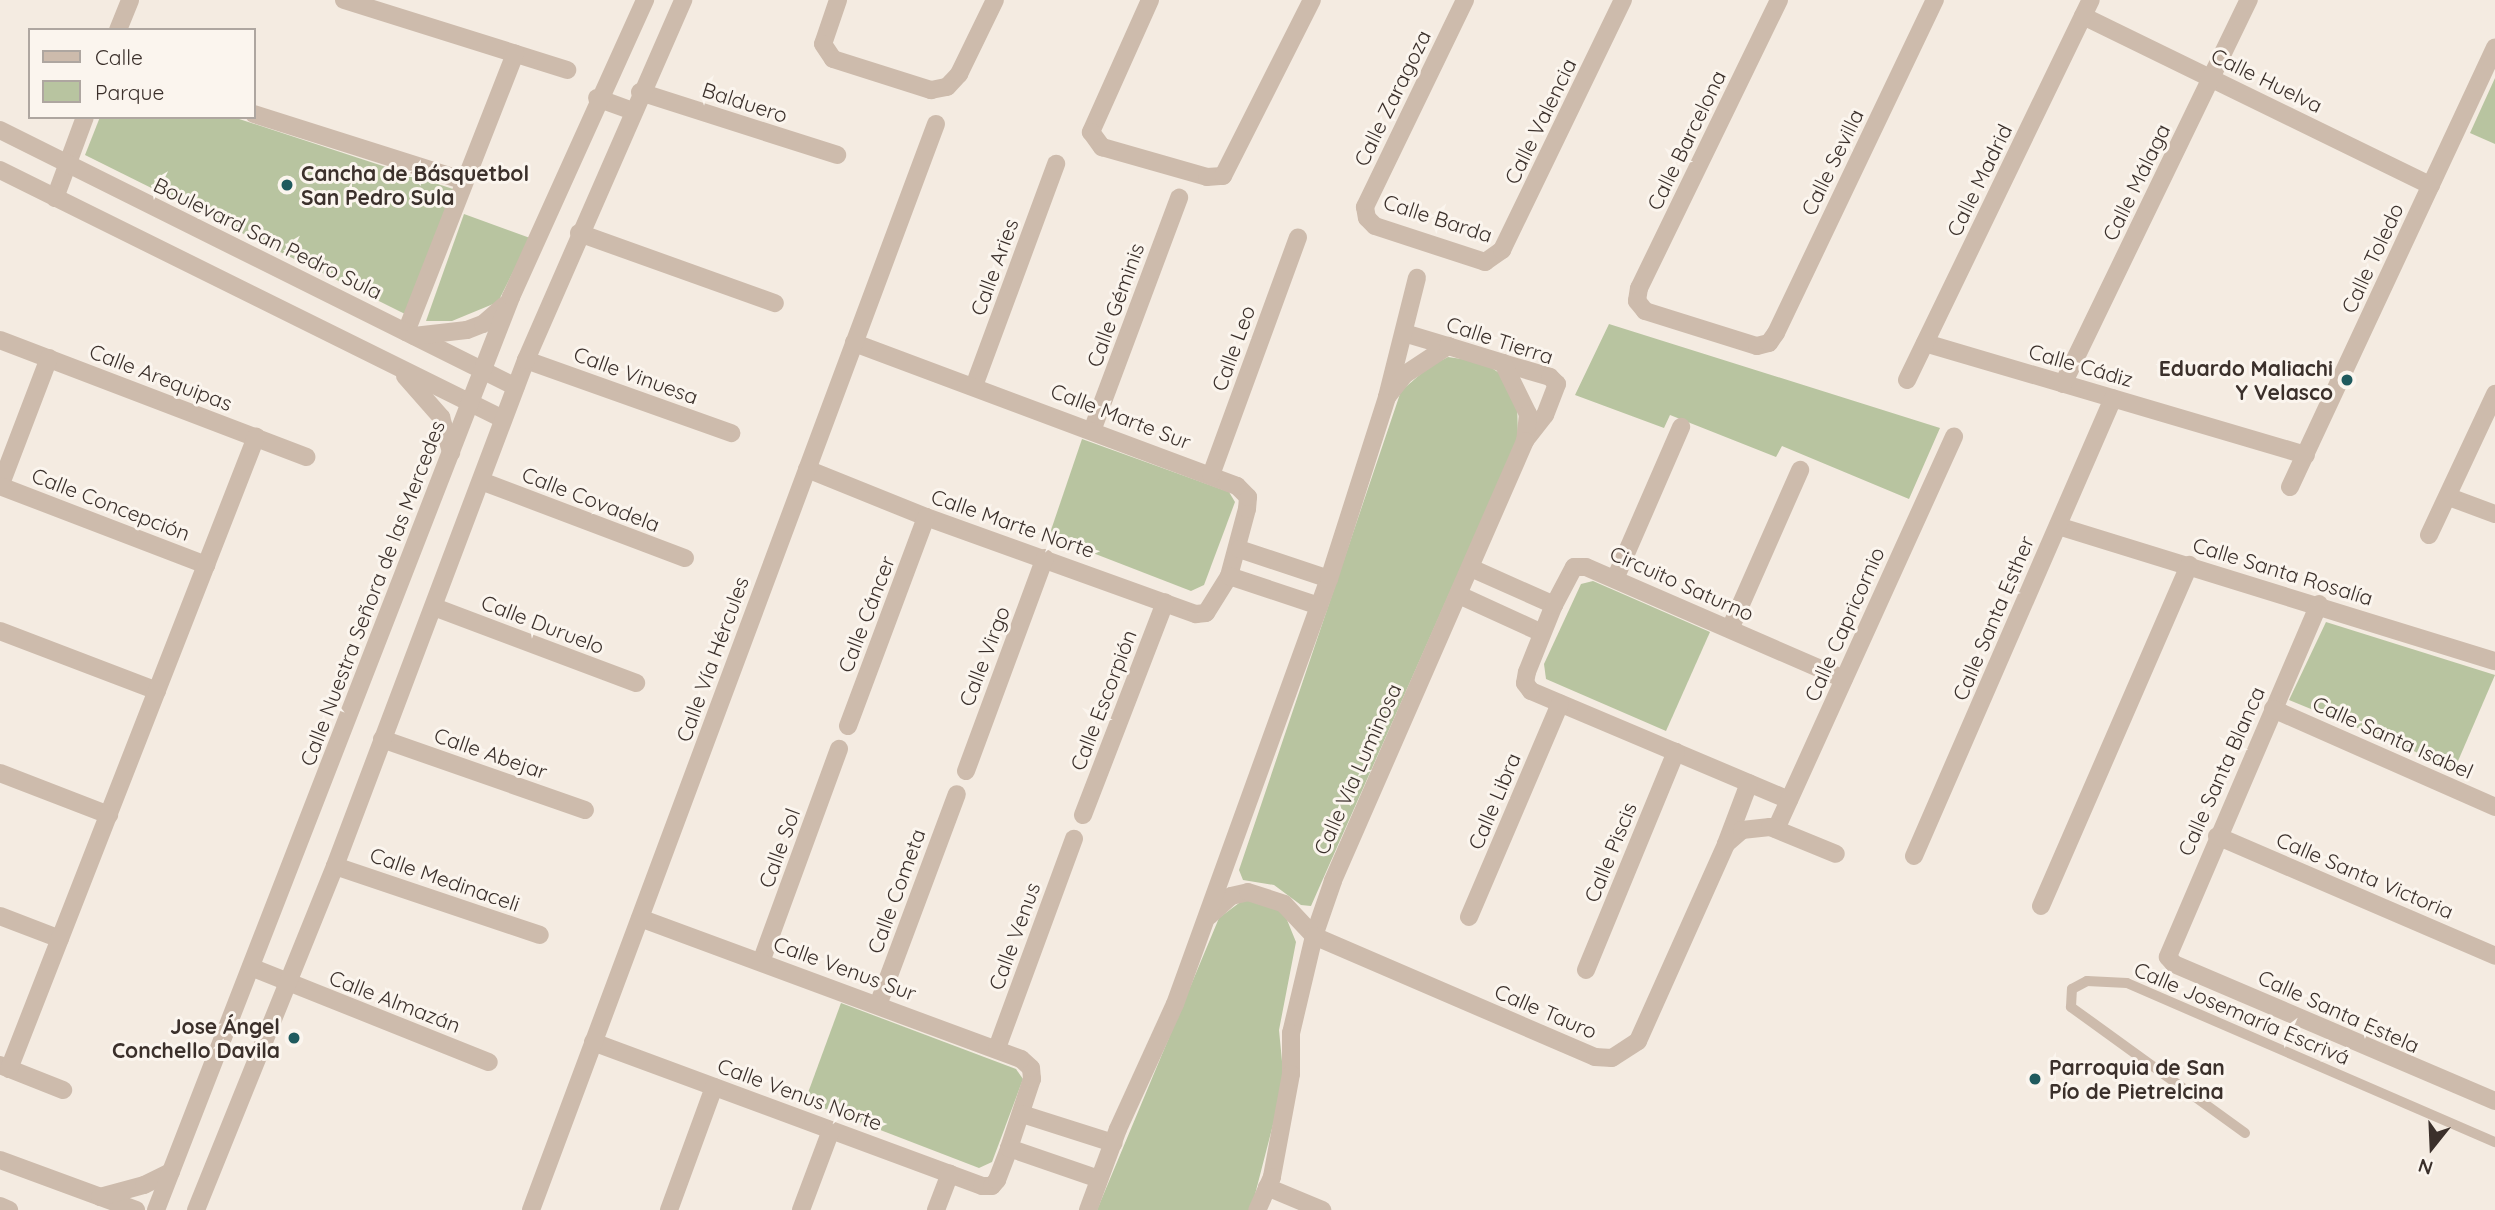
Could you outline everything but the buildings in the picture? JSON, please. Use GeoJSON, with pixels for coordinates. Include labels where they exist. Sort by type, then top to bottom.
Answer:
{"type":"FeatureCollection","features":[{"type":"Feature","properties":{"kind":"street"},"geometry":{"type":"LineString","coordinates":[[119,28],[130,0]]}},
{"type":"Feature","properties":{"kind":"street"},"geometry":{"type":"LineString","coordinates":[[344,0],[567,70]]}},
{"type":"Feature","properties":{"kind":"street","name":"Calle Nuestra Señora de las Mercedes"},"geometry":{"type":"LineString","coordinates":[[156,1210],[512,297],[597,97],[645,0]]}},
{"type":"Feature","properties":{"kind":"street"},"geometry":{"type":"LineString","coordinates":[[197,1210],[285,982],[335,866],[526,360],[640,92],[683,0]]}},
{"type":"Feature","properties":{"kind":"street"},"geometry":{"type":"LineString","coordinates":[[838,0],[823,44],[833,58],[931,90],[947,87],[959,74],[995,0]]}},
{"type":"Feature","properties":{"kind":"street"},"geometry":{"type":"LineString","coordinates":[[1150,0],[1091,132],[1102,147],[1207,177],[1223,176],[1312,0]]}},
{"type":"Feature","properties":{"kind":"street","name":"Calle Zaragoza"},"geometry":{"type":"LineString","coordinates":[[1367,218],[1365,207],[1465,0]]}},
{"type":"Feature","properties":{"kind":"street","name":"Calle Valencia"},"geometry":{"type":"LineString","coordinates":[[1495,260],[1623,0]]}},
{"type":"Feature","properties":{"kind":"street","name":"Calle Barcelona"},"geometry":{"type":"LineString","coordinates":[[1769,343],[1758,346],[1645,311],[1637,301],[1779,0]]}},
{"type":"Feature","properties":{"kind":"street","name":"Calle Sevilla"},"geometry":{"type":"LineString","coordinates":[[1769,343],[1935,0]]}},
{"type":"Feature","properties":{"kind":"street","name":"Calle Málaga"},"geometry":{"type":"LineString","coordinates":[[2063,384],[2249,0]]}},
{"type":"Feature","properties":{"kind":"street","name":"Calle Huelva"},"geometry":{"type":"LineString","coordinates":[[2087,8],[2211,78],[2431,186]]}},
{"type":"Feature","properties":{"kind":"street","name":"Calle Madrid"},"geometry":{"type":"LineString","coordinates":[[1907,380],[2087,8]]}},
{"type":"Feature","properties":{"kind":"street","name":"Calle Toledo"},"geometry":{"type":"LineString","coordinates":[[2290,487],[2495,47]]}},
{"type":"Feature","properties":{"kind":"street"},"geometry":{"type":"LineString","coordinates":[[512,297],[483,324],[410,334],[514,54]]}},
{"type":"Feature","properties":{"kind":"street","name":"Balduero"},"geometry":{"type":"LineString","coordinates":[[640,92],[837,155]]}},
{"type":"Feature","properties":{"kind":"street"},"geometry":{"type":"LineString","coordinates":[[597,97],[632,111]]}},
{"type":"Feature","properties":{"kind":"street"},"geometry":{"type":"LineString","coordinates":[[256,115],[465,181]]}},
{"type":"Feature","properties":{"kind":"street"},"geometry":{"type":"LineString","coordinates":[[55,198],[84,119]]}},
{"type":"Feature","properties":{"kind":"street","name":"Calle Vía Hércules"},"geometry":{"type":"LineString","coordinates":[[531,1210],[936,124]]}},
{"type":"Feature","properties":{"kind":"street","name":"Boulevard San Pedro Sula"},"geometry":{"type":"LineString","coordinates":[[0,130],[516,387]]}},
{"type":"Feature","properties":{"kind":"street","name":"Calle Aries"},"geometry":{"type":"LineString","coordinates":[[974,386],[1056,164]]}},
{"type":"Feature","properties":{"kind":"street"},"geometry":{"type":"LineString","coordinates":[[0,170],[503,419]]}},
{"type":"Feature","properties":{"kind":"street","name":"Calle Géminis"},"geometry":{"type":"LineString","coordinates":[[1093,428],[1179,198]]}},
{"type":"Feature","properties":{"kind":"street","name":"Calle Barda"},"geometry":{"type":"LineString","coordinates":[[1367,218],[1375,226],[1485,262],[1495,260]]}},
{"type":"Feature","properties":{"kind":"street"},"geometry":{"type":"LineString","coordinates":[[579,233],[775,303]]}},
{"type":"Feature","properties":{"kind":"street","name":"Calle Leo"},"geometry":{"type":"LineString","coordinates":[[1211,475],[1298,237]]}},
{"type":"Feature","properties":{"kind":"street"},"geometry":{"type":"LineString","coordinates":[[1088,1210],[1112,1143],[1175,1004],[1329,579],[1387,397],[1417,278]]}},
{"type":"Feature","properties":{"kind":"street","name":"Calle Tierra"},"geometry":{"type":"LineString","coordinates":[[1404,333],[1550,377],[1557,384],[1545,415],[1525,441]]}},
{"type":"Feature","properties":{"kind":"street","name":"Calle Arequipas"},"geometry":{"type":"LineString","coordinates":[[0,340],[306,457]]}},
{"type":"Feature","properties":{"kind":"street","name":"Calle Marte Sur"},"geometry":{"type":"LineString","coordinates":[[854,343],[1093,428],[1237,486],[1248,497],[1239,549],[1229,576],[1206,613]]}},
{"type":"Feature","properties":{"kind":"street","name":"Calle Cádiz"},"geometry":{"type":"LineString","coordinates":[[1925,343],[2306,454]]}},
{"type":"Feature","properties":{"kind":"street"},"geometry":{"type":"LineString","coordinates":[[1387,397],[1404,375],[1448,346]]}},
{"type":"Feature","properties":{"kind":"street"},"geometry":{"type":"LineString","coordinates":[[0,486],[49,358]]}},
{"type":"Feature","properties":{"kind":"street","name":"Calle Vinuesa"},"geometry":{"type":"LineString","coordinates":[[526,360],[731,433]]}},
{"type":"Feature","properties":{"kind":"street","name":"Calle Vía Luminosa"},"geometry":{"type":"LineString","coordinates":[[1257,1210],[1267,1187],[1291,1074],[1291,1033],[1314,936],[1333,881],[1525,441],[1528,414],[1503,363]]}},
{"type":"Feature","properties":{"kind":"street"},"geometry":{"type":"LineString","coordinates":[[398,368],[441,417],[451,453]]}},
{"type":"Feature","properties":{"kind":"street"},"geometry":{"type":"LineString","coordinates":[[2429,535],[2495,394]]}},
{"type":"Feature","properties":{"kind":"street","name":"Calle Santa Esther"},"geometry":{"type":"LineString","coordinates":[[1914,856],[2113,398]]}},
{"type":"Feature","properties":{"kind":"street"},"geometry":{"type":"LineString","coordinates":[[1615,579],[1681,427]]}},
{"type":"Feature","properties":{"kind":"street"},"geometry":{"type":"LineString","coordinates":[[63,1090],[5,1067],[60,939],[256,437]]}},
{"type":"Feature","properties":{"kind":"street","name":"Calle Capricornio"},"geometry":{"type":"LineString","coordinates":[[1776,829],[1954,437]]}},
{"type":"Feature","properties":{"kind":"street","name":"Calle Marte Norte"},"geometry":{"type":"LineString","coordinates":[[807,469],[926,517],[1164,602],[1206,613]]}},
{"type":"Feature","properties":{"kind":"street"},"geometry":{"type":"LineString","coordinates":[[1730,629],[1800,470]]}},
{"type":"Feature","properties":{"kind":"street","name":"Calle Covadela"},"geometry":{"type":"LineString","coordinates":[[481,481],[685,558]]}},
{"type":"Feature","properties":{"kind":"street","name":"Calle Concepción"},"geometry":{"type":"LineString","coordinates":[[0,486],[205,565]]}},
{"type":"Feature","properties":{"kind":"street"},"geometry":{"type":"LineString","coordinates":[[2449,497],[2495,514]]}},
{"type":"Feature","properties":{"kind":"street","name":"Calle Cáncer"},"geometry":{"type":"LineString","coordinates":[[848,726],[926,517]]}},
{"type":"Feature","properties":{"kind":"street","name":"Calle Santa Rosalía"},"geometry":{"type":"LineString","coordinates":[[2058,526],[2319,604],[2495,661]]}},
{"type":"Feature","properties":{"kind":"street"},"geometry":{"type":"LineString","coordinates":[[1239,549],[1329,579]]}},
{"type":"Feature","properties":{"kind":"street","name":"Calle Virgo"},"geometry":{"type":"LineString","coordinates":[[966,771],[1045,558]]}},
{"type":"Feature","properties":{"kind":"street"},"geometry":{"type":"LineString","coordinates":[[2041,906],[2189,565]]}},
{"type":"Feature","properties":{"kind":"street","name":"Circuito Saturno"},"geometry":{"type":"LineString","coordinates":[[1789,800],[1531,691],[1525,683],[1554,605],[1574,567],[1586,567],[1844,679]]}},
{"type":"Feature","properties":{"kind":"street"},"geometry":{"type":"LineString","coordinates":[[1471,568],[1554,605]]}},
{"type":"Feature","properties":{"kind":"street"},"geometry":{"type":"LineString","coordinates":[[1229,576],[1318,606]]}},
{"type":"Feature","properties":{"kind":"street"},"geometry":{"type":"LineString","coordinates":[[1458,595],[1542,633]]}},
{"type":"Feature","properties":{"kind":"street","name":"Calle Escorpión"},"geometry":{"type":"LineString","coordinates":[[1083,815],[1164,602]]}},
{"type":"Feature","properties":{"kind":"street","name":"Calle Santa Blanca"},"geometry":{"type":"LineString","coordinates":[[2168,957],[2217,836],[2319,604]]}},
{"type":"Feature","properties":{"kind":"street","name":"Calle Duruelo"},"geometry":{"type":"LineString","coordinates":[[435,607],[636,683]]}},
{"type":"Feature","properties":{"kind":"street"},"geometry":{"type":"LineString","coordinates":[[0,631],[157,691]]}},
{"type":"Feature","properties":{"kind":"street","name":"Calle Libra"},"geometry":{"type":"LineString","coordinates":[[1469,917],[1560,704]]}},
{"type":"Feature","properties":{"kind":"street","name":"Calle Santa Isabel"},"geometry":{"type":"LineString","coordinates":[[2273,709],[2495,807]]}},
{"type":"Feature","properties":{"kind":"street","name":"Calle Abejar"},"geometry":{"type":"LineString","coordinates":[[382,739],[586,810]]}},
{"type":"Feature","properties":{"kind":"street","name":"Calle Sol"},"geometry":{"type":"LineString","coordinates":[[761,962],[839,749]]}},
{"type":"Feature","properties":{"kind":"street","name":"Calle Piscis"},"geometry":{"type":"LineString","coordinates":[[1586,970],[1676,752]]}},
{"type":"Feature","properties":{"kind":"street"},"geometry":{"type":"LineString","coordinates":[[0,773],[109,814]]}},
{"type":"Feature","properties":{"kind":"street","name":"Calle Tauro"},"geometry":{"type":"LineString","coordinates":[[1314,936],[1595,1057],[1612,1058],[1638,1041],[1726,844],[1749,783]]}},
{"type":"Feature","properties":{"kind":"street","name":"Calle Cometa"},"geometry":{"type":"LineString","coordinates":[[878,1005],[957,794]]}},
{"type":"Feature","properties":{"kind":"street"},"geometry":{"type":"LineString","coordinates":[[1726,844],[1742,830],[1776,829],[1836,855]]}},
{"type":"Feature","properties":{"kind":"street","name":"Calle Santa Victoria"},"geometry":{"type":"LineString","coordinates":[[2217,836],[2495,956]]}},
{"type":"Feature","properties":{"kind":"street","name":"Calle Venus"},"geometry":{"type":"LineString","coordinates":[[997,1048],[1074,839]]}},
{"type":"Feature","properties":{"kind":"street","name":"Calle Medinaceli"},"geometry":{"type":"LineString","coordinates":[[335,866],[540,935]]}},
{"type":"Feature","properties":{"kind":"street"},"geometry":{"type":"LineString","coordinates":[[1204,922],[1231,897],[1248,892],[1284,904],[1314,936]]}},
{"type":"Feature","properties":{"kind":"street"},"geometry":{"type":"LineString","coordinates":[[0,916],[60,939]]}},
{"type":"Feature","properties":{"kind":"street","name":"Calle Venus Sur"},"geometry":{"type":"LineString","coordinates":[[640,918],[997,1048],[1031,1068],[1022,1114]]}},
{"type":"Feature","properties":{"kind":"street","name":"Calle Santa Estela"},"geometry":{"type":"LineString","coordinates":[[2168,957],[2174,964],[2495,1101]]}},
{"type":"Feature","properties":{"kind":"street","name":"Calle Almazán"},"geometry":{"type":"LineString","coordinates":[[251,967],[489,1062]]}},
{"type":"Feature","properties":{"kind":"street","name":"Calle Venus Norte"},"geometry":{"type":"LineString","coordinates":[[593,1042],[950,1174],[992,1186],[1009,1148]]}},
{"type":"Feature","properties":{"kind":"street"},"geometry":{"type":"LineString","coordinates":[[669,1210],[714,1087]]}},
{"type":"Feature","properties":{"kind":"street"},"geometry":{"type":"LineString","coordinates":[[1099,1179],[1009,1148],[1022,1114],[1112,1143]]}},
{"type":"Feature","properties":{"kind":"street"},"geometry":{"type":"LineString","coordinates":[[801,1210],[831,1130]]}},
{"type":"Feature","properties":{"kind":"street"},"geometry":{"type":"LineString","coordinates":[[0,1160],[136,1210]]}},
{"type":"Feature","properties":{"kind":"street"},"geometry":{"type":"LineString","coordinates":[[100,1196],[144,1185],[172,1171]]}},
{"type":"Feature","properties":{"kind":"street"},"geometry":{"type":"LineString","coordinates":[[936,1210],[950,1174]]}},
{"type":"Feature","properties":{"kind":"street"},"geometry":{"type":"LineString","coordinates":[[1267,1187],[1322,1210]]}},
{"type":"Feature","properties":{"kind":"street"},"geometry":{"type":"LineString","coordinates":[[0,1206],[9,1210]]}},
{"type":"Feature","properties":{"kind":"lane","name":"Calle Josemaría Escrivá"},"geometry":{"type":"LineString","coordinates":[[2245,1133],[2071,1007],[2072,989],[2087,981],[2127,983],[2495,1142]]}},
{"type":"Feature","properties":{"kind":"green space"},"geometry":{"type":"Polygon","coordinates":[[[2495,78],[2495,144],[2470,133],[2495,78]]]}},
{"type":"Feature","properties":{"kind":"green space"},"geometry":{"type":"Polygon","coordinates":[[[99,119],[239,119],[453,189],[405,314],[85,155],[99,119]]]}},
{"type":"Feature","properties":{"kind":"green space"},"geometry":{"type":"Polygon","coordinates":[[[464,214],[530,238],[498,302],[452,321],[426,321],[464,214]]]}},
{"type":"Feature","properties":{"kind":"green space"},"geometry":{"type":"Polygon","coordinates":[[[1609,324],[1940,428],[1909,499],[1782,446],[1776,457],[1670,415],[1664,428],[1575,395],[1609,324]]]}},
{"type":"Feature","properties":{"kind":"green space"},"geometry":{"type":"Polygon","coordinates":[[[1448,357],[1483,362],[1502,375],[1517,401],[1518,438],[1311,906],[1301,905],[1274,885],[1243,880],[1239,870],[1401,391],[1430,366],[1448,357]]]}},
{"type":"Feature","properties":{"kind":"green space"},"geometry":{"type":"Polygon","coordinates":[[[1082,439],[1229,492],[1235,502],[1204,585],[1191,591],[1049,536],[1082,439]]]}},
{"type":"Feature","properties":{"kind":"green space"},"geometry":{"type":"Polygon","coordinates":[[[1593,581],[1710,632],[1666,731],[1546,679],[1544,664],[1581,584],[1593,581]]]}},
{"type":"Feature","properties":{"kind":"green space"},"geometry":{"type":"Polygon","coordinates":[[[2326,622],[2495,675],[2455,768],[2289,700],[2326,622]]]}},
{"type":"Feature","properties":{"kind":"green space"},"geometry":{"type":"Polygon","coordinates":[[[1243,900],[1272,905],[1285,915],[1296,942],[1279,1030],[1284,1082],[1251,1210],[1097,1210],[1219,918],[1243,900]]]}},
{"type":"Feature","properties":{"kind":"green space"},"geometry":{"type":"Polygon","coordinates":[[[841,1003],[1016,1069],[1023,1079],[992,1162],[979,1168],[805,1101],[841,1003]]]}},
{"type":"Feature","properties":{"kind":"place","name":"Cancha de Básquetbol San Pedro Sula"},"geometry":{"type":"Point","coordinates":[287,185]}},
{"type":"Feature","properties":{"kind":"place","name":"Eduardo Maliachi Y Velasco"},"geometry":{"type":"Point","coordinates":[2347,380]}},
{"type":"Feature","properties":{"kind":"place","name":"Jose Ángel Conchello Davila"},"geometry":{"type":"Point","coordinates":[294,1038]}},
{"type":"Feature","properties":{"kind":"place","name":"Parroquia de San Pío de Pietrelcina"},"geometry":{"type":"Point","coordinates":[2035,1079]}}]}
